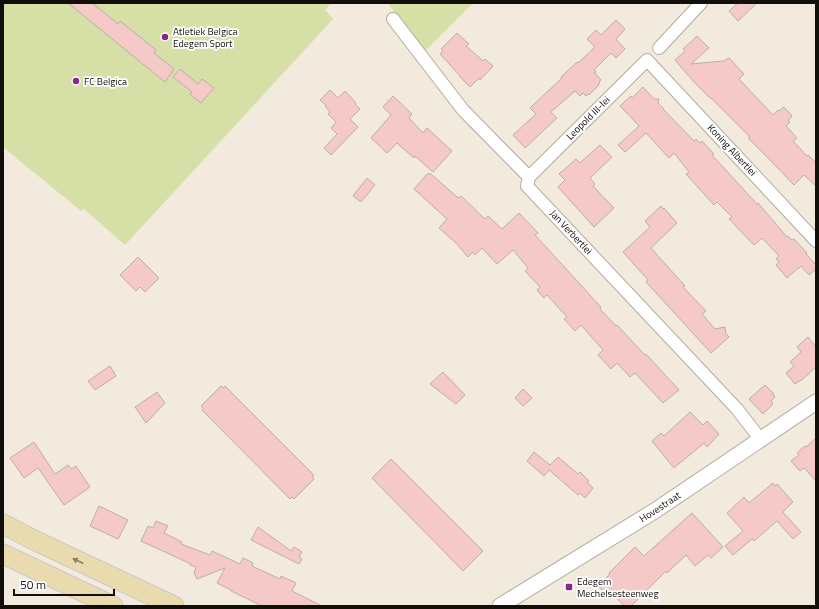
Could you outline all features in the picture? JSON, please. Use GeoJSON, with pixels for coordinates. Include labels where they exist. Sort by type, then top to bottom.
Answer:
{"type":"FeatureCollection","features":[{"type":"Feature","properties":{"kind":"main road"},"geometry":{"type":"LineString","coordinates":[[3,524],[174,606]]}},
{"type":"Feature","properties":{"kind":"main road"},"geometry":{"type":"LineString","coordinates":[[3,554],[113,606]]}},
{"type":"Feature","properties":{"kind":"street"},"geometry":{"type":"LineString","coordinates":[[659,48],[701,3]]}},
{"type":"Feature","properties":{"kind":"street","name":"Jan Verbertlei"},"geometry":{"type":"LineString","coordinates":[[393,18],[463,110],[529,177],[527,186],[737,409],[761,440]]}},
{"type":"Feature","properties":{"kind":"street","name":"Leopold III-lei"},"geometry":{"type":"LineString","coordinates":[[529,177],[647,60]]}},
{"type":"Feature","properties":{"kind":"street","name":"Koning Albertlei"},"geometry":{"type":"LineString","coordinates":[[647,60],[816,241]]}},
{"type":"Feature","properties":{"kind":"street","name":"Hovestraat"},"geometry":{"type":"LineString","coordinates":[[500,606],[656,510],[816,402]]}},
{"type":"Feature","properties":{"kind":"green space"},"geometry":{"type":"Polygon","coordinates":[[[3,3],[331,3],[325,10],[333,19],[125,245],[84,209],[81,211],[3,147],[3,3]]]}},
{"type":"Feature","properties":{"kind":"green space"},"geometry":{"type":"Polygon","coordinates":[[[388,3],[473,3],[424,52],[388,3]]]}},
{"type":"Feature","properties":{"kind":"building"},"geometry":{"type":"Polygon","coordinates":[[[68,3],[92,3],[118,24],[120,21],[156,50],[154,53],[174,69],[165,82],[68,3]]]}},
{"type":"Feature","properties":{"kind":"building"},"geometry":{"type":"Polygon","coordinates":[[[738,3],[757,3],[738,21],[729,11],[738,3]]]}},
{"type":"Feature","properties":{"kind":"building"},"geometry":{"type":"Polygon","coordinates":[[[616,20],[625,29],[616,39],[625,49],[616,58],[611,53],[594,70],[601,80],[598,84],[599,85],[589,95],[588,94],[586,96],[583,93],[580,96],[575,91],[551,112],[557,118],[525,148],[513,135],[536,114],[530,108],[562,78],[561,77],[595,47],[587,39],[596,30],[601,35],[616,20]]]}},
{"type":"Feature","properties":{"kind":"building"},"geometry":{"type":"Polygon","coordinates":[[[457,33],[469,44],[466,46],[483,61],[485,59],[493,66],[480,80],[479,78],[470,87],[440,54],[443,51],[441,49],[457,33]]]}},
{"type":"Feature","properties":{"kind":"building"},"geometry":{"type":"Polygon","coordinates":[[[697,36],[709,48],[691,64],[724,61],[729,58],[744,74],[739,79],[773,115],[784,107],[792,116],[788,121],[790,122],[786,126],[797,138],[793,141],[816,163],[816,186],[804,175],[794,185],[748,138],[750,137],[694,82],[675,60],[685,51],[683,49],[697,36]]]}},
{"type":"Feature","properties":{"kind":"building"},"geometry":{"type":"Polygon","coordinates":[[[180,69],[198,84],[202,79],[214,88],[201,103],[190,94],[192,92],[173,77],[180,69]]]}},
{"type":"Feature","properties":{"kind":"building"},"geometry":{"type":"Polygon","coordinates":[[[643,87],[654,99],[659,99],[658,103],[663,109],[694,141],[696,139],[700,143],[702,141],[714,154],[712,155],[757,204],[758,203],[787,237],[788,236],[792,240],[794,239],[807,253],[806,254],[816,265],[816,269],[809,275],[801,266],[787,278],[776,265],[779,262],[776,259],[779,256],[762,238],[754,245],[729,219],[732,217],[717,202],[714,205],[686,174],[689,172],[674,153],[669,158],[646,133],[625,152],[618,145],[639,126],[620,106],[631,96],[632,98],[643,87]]]}},
{"type":"Feature","properties":{"kind":"building"},"geometry":{"type":"Polygon","coordinates":[[[330,90],[338,98],[345,91],[360,109],[350,119],[358,127],[331,155],[324,148],[337,134],[331,128],[336,122],[328,114],[330,112],[325,106],[326,105],[320,100],[330,90]]]}},
{"type":"Feature","properties":{"kind":"building"},"geometry":{"type":"Polygon","coordinates":[[[393,96],[412,114],[409,118],[423,133],[427,128],[452,151],[433,172],[397,143],[387,153],[371,138],[391,115],[383,107],[393,96]]]}},
{"type":"Feature","properties":{"kind":"building"},"geometry":{"type":"Polygon","coordinates":[[[600,145],[612,157],[590,178],[595,184],[593,186],[614,208],[594,227],[558,187],[565,180],[559,174],[576,159],[580,163],[600,145]]]}},
{"type":"Feature","properties":{"kind":"building"},"geometry":{"type":"Polygon","coordinates":[[[427,174],[431,174],[457,197],[459,198],[461,196],[485,219],[488,216],[502,229],[519,213],[538,233],[535,235],[601,307],[600,309],[645,355],[646,354],[679,390],[663,403],[635,373],[630,377],[617,363],[611,369],[598,355],[603,350],[581,325],[575,331],[564,319],[567,317],[547,295],[544,298],[537,290],[540,287],[525,271],[528,268],[513,250],[497,264],[482,248],[475,255],[473,252],[468,257],[456,243],[439,228],[447,219],[414,189],[427,174]]]}},
{"type":"Feature","properties":{"kind":"building"},"geometry":{"type":"Polygon","coordinates":[[[367,178],[375,185],[361,202],[353,196],[367,178]]]}},
{"type":"Feature","properties":{"kind":"building"},"geometry":{"type":"Polygon","coordinates":[[[661,206],[677,223],[651,248],[685,286],[683,287],[706,311],[702,314],[715,329],[725,327],[726,334],[729,337],[711,353],[646,282],[648,280],[623,252],[650,227],[645,221],[661,206]]]}},
{"type":"Feature","properties":{"kind":"building"},"geometry":{"type":"Polygon","coordinates":[[[138,257],[159,278],[145,292],[140,287],[136,291],[120,275],[138,257]]]}},
{"type":"Feature","properties":{"kind":"building"},"geometry":{"type":"Polygon","coordinates":[[[808,337],[816,347],[816,367],[795,384],[786,373],[794,366],[790,362],[801,352],[797,347],[808,337]]]}},
{"type":"Feature","properties":{"kind":"building"},"geometry":{"type":"Polygon","coordinates":[[[110,366],[116,376],[95,390],[88,381],[110,366]]]}},
{"type":"Feature","properties":{"kind":"building"},"geometry":{"type":"Polygon","coordinates":[[[443,372],[465,395],[456,404],[430,384],[443,372]]]}},
{"type":"Feature","properties":{"kind":"building"},"geometry":{"type":"Polygon","coordinates":[[[765,385],[775,397],[771,401],[773,404],[763,414],[749,399],[765,385]]]}},
{"type":"Feature","properties":{"kind":"building"},"geometry":{"type":"Polygon","coordinates":[[[221,386],[223,388],[225,386],[314,475],[312,476],[314,479],[294,499],[292,497],[290,499],[202,410],[203,408],[201,406],[221,386]]]}},
{"type":"Feature","properties":{"kind":"building"},"geometry":{"type":"Polygon","coordinates":[[[523,389],[532,398],[523,406],[515,398],[523,389]]]}},
{"type":"Feature","properties":{"kind":"building"},"geometry":{"type":"Polygon","coordinates":[[[157,392],[165,403],[146,423],[135,407],[157,392]]]}},
{"type":"Feature","properties":{"kind":"building"},"geometry":{"type":"Polygon","coordinates":[[[690,412],[703,425],[707,421],[719,434],[707,447],[704,443],[674,468],[652,441],[661,433],[664,436],[690,412]]]}},
{"type":"Feature","properties":{"kind":"building"},"geometry":{"type":"Polygon","coordinates":[[[816,438],[816,481],[804,468],[800,471],[791,461],[799,455],[797,453],[816,438]]]}},
{"type":"Feature","properties":{"kind":"building"},"geometry":{"type":"Polygon","coordinates":[[[34,442],[55,474],[68,465],[72,469],[76,466],[90,487],[64,505],[38,468],[24,478],[10,458],[34,442]]]}},
{"type":"Feature","properties":{"kind":"building"},"geometry":{"type":"Polygon","coordinates":[[[534,452],[550,465],[558,457],[578,474],[580,472],[589,481],[587,482],[593,488],[585,498],[580,493],[578,495],[549,470],[544,476],[527,461],[534,452]]]}},
{"type":"Feature","properties":{"kind":"building"},"geometry":{"type":"Polygon","coordinates":[[[391,459],[483,551],[463,571],[372,478],[391,459]]]}},
{"type":"Feature","properties":{"kind":"building"},"geometry":{"type":"Polygon","coordinates":[[[773,483],[775,486],[777,484],[793,502],[783,512],[801,532],[793,539],[777,521],[754,541],[752,539],[733,555],[725,546],[743,531],[727,513],[744,497],[749,503],[773,483]]]}},
{"type":"Feature","properties":{"kind":"building"},"geometry":{"type":"Polygon","coordinates":[[[99,506],[128,520],[118,539],[90,526],[99,506]]]}},
{"type":"Feature","properties":{"kind":"building"},"geometry":{"type":"Polygon","coordinates":[[[692,513],[723,547],[711,558],[708,555],[695,566],[686,555],[667,573],[666,571],[631,606],[624,606],[612,593],[609,597],[598,586],[635,547],[644,556],[692,513]]]}},
{"type":"Feature","properties":{"kind":"building"},"geometry":{"type":"Polygon","coordinates":[[[156,521],[168,526],[164,533],[182,542],[181,544],[210,555],[212,551],[240,564],[243,558],[253,563],[252,566],[280,579],[281,576],[296,583],[292,591],[322,606],[262,606],[217,583],[225,568],[197,579],[194,573],[196,567],[141,541],[148,526],[153,528],[156,521]]]}},
{"type":"Feature","properties":{"kind":"building"},"geometry":{"type":"Polygon","coordinates":[[[258,527],[291,551],[294,547],[302,552],[299,557],[302,559],[299,564],[251,540],[258,527]]]}},
{"type":"Feature","properties":{"kind":"place","name":"Atletiek Belgica Edegem Sport"},"geometry":{"type":"Point","coordinates":[165,37]}},
{"type":"Feature","properties":{"kind":"place","name":"FC Belgica"},"geometry":{"type":"Point","coordinates":[76,81]}},
{"type":"Feature","properties":{"kind":"place","name":"Edegem Mechelsesteenweg"},"geometry":{"type":"Point","coordinates":[569,587]}}]}
